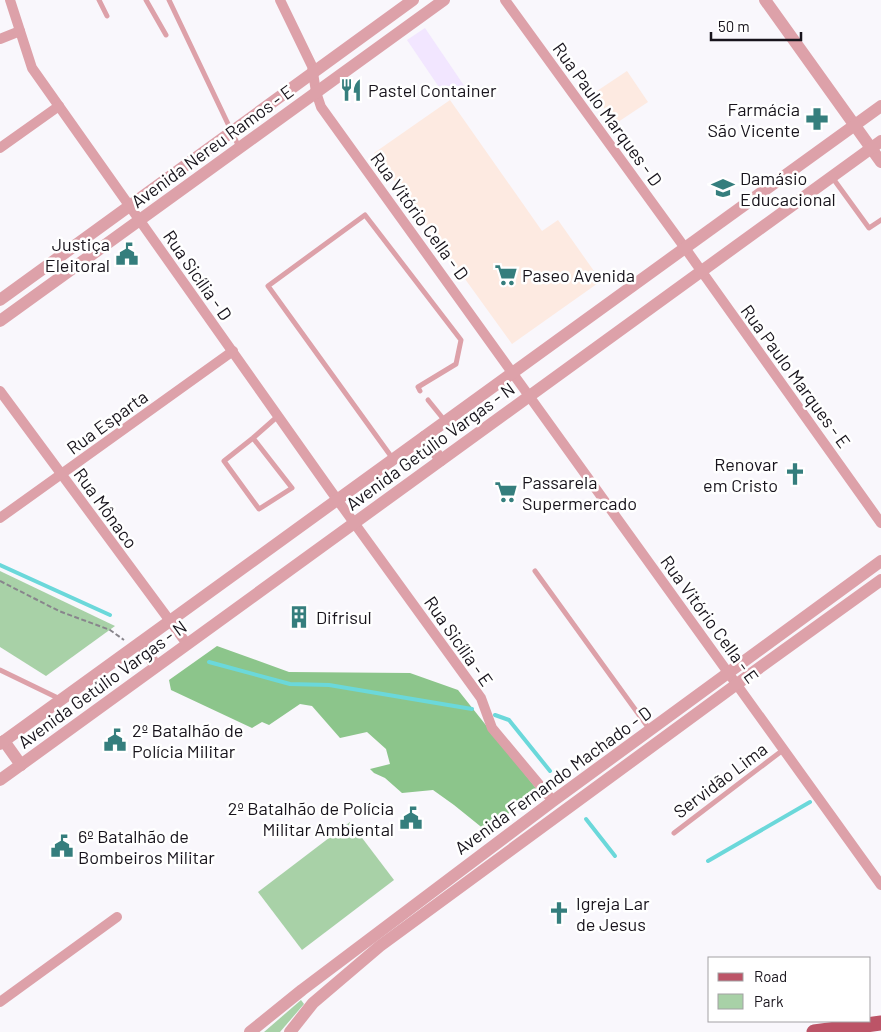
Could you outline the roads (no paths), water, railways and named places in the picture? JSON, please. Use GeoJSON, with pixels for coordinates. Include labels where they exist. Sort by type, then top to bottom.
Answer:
{"type":"FeatureCollection","features":[{"type":"Feature","properties":{"kind":"main road"},"geometry":{"type":"LineString","coordinates":[[814,1032],[881,1023]]}},
{"type":"Feature","properties":{"kind":"street","name":"Rua Sicília - D"},"geometry":{"type":"LineString","coordinates":[[10,0],[32,68],[338,500]]}},
{"type":"Feature","properties":{"kind":"street","name":"Rua Vitório Cella - D"},"geometry":{"type":"LineString","coordinates":[[280,0],[312,66],[316,92],[321,107],[513,373]]}},
{"type":"Feature","properties":{"kind":"street","name":"Avenida Nereu Ramos - E"},"geometry":{"type":"LineString","coordinates":[[0,300],[413,0]]}},
{"type":"Feature","properties":{"kind":"street","name":"Avenida Nereu Ramos - E"},"geometry":{"type":"LineString","coordinates":[[0,321],[444,0]]}},
{"type":"Feature","properties":{"kind":"street","name":"Rua Paulo Marques - D"},"geometry":{"type":"LineString","coordinates":[[504,0],[685,248]]}},
{"type":"Feature","properties":{"kind":"street"},"geometry":{"type":"LineString","coordinates":[[765,0],[855,125],[876,145],[881,162]]}},
{"type":"Feature","properties":{"kind":"street"},"geometry":{"type":"LineString","coordinates":[[0,39],[20,31]]}},
{"type":"Feature","properties":{"kind":"street"},"geometry":{"type":"LineString","coordinates":[[0,148],[58,106]]}},
{"type":"Feature","properties":{"kind":"street","name":"Avenida Getúlio Vargas - N"},"geometry":{"type":"LineString","coordinates":[[2,743],[881,106]]}},
{"type":"Feature","properties":{"kind":"street","name":"Avenida Getúlio Vargas - N"},"geometry":{"type":"LineString","coordinates":[[0,780],[876,145]]}},
{"type":"Feature","properties":{"kind":"street","name":"Rua Paulo Marques - E"},"geometry":{"type":"LineString","coordinates":[[685,248],[881,523]]}},
{"type":"Feature","properties":{"kind":"street"},"geometry":{"type":"LineString","coordinates":[[31,277],[42,291]]}},
{"type":"Feature","properties":{"kind":"street","name":"Rua Esparta"},"geometry":{"type":"LineString","coordinates":[[0,518],[232,351]]}},
{"type":"Feature","properties":{"kind":"street","name":"Rua Vitório Cella - E"},"geometry":{"type":"LineString","coordinates":[[513,373],[880,883]]}},
{"type":"Feature","properties":{"kind":"street","name":"Rua Mônaco"},"geometry":{"type":"LineString","coordinates":[[0,390],[187,644]]}},
{"type":"Feature","properties":{"kind":"street"},"geometry":{"type":"LineString","coordinates":[[424,438],[441,460]]}},
{"type":"Feature","properties":{"kind":"street","name":"Rua Sicília - E"},"geometry":{"type":"LineString","coordinates":[[338,500],[481,698],[492,728],[553,801]]}},
{"type":"Feature","properties":{"kind":"street","name":"Avenida Fernando Machado - D"},"geometry":{"type":"LineString","coordinates":[[290,1032],[313,1003],[553,801],[881,561]]}},
{"type":"Feature","properties":{"kind":"street","name":"Avenida Fernando Machado - D"},"geometry":{"type":"LineString","coordinates":[[250,1032],[353,952],[453,885],[881,580]]}},
{"type":"Feature","properties":{"kind":"street"},"geometry":{"type":"LineString","coordinates":[[137,645],[156,666]]}},
{"type":"Feature","properties":{"kind":"street"},"geometry":{"type":"LineString","coordinates":[[2,743],[21,765]]}},
{"type":"Feature","properties":{"kind":"street"},"geometry":{"type":"LineString","coordinates":[[0,1002],[117,917]]}},
{"type":"Feature","properties":{"kind":"street"},"geometry":{"type":"LineString","coordinates":[[353,952],[360,963]]}},
{"type":"Feature","properties":{"kind":"lane"},"geometry":{"type":"LineString","coordinates":[[99,0],[107,16]]}},
{"type":"Feature","properties":{"kind":"lane"},"geometry":{"type":"LineString","coordinates":[[146,0],[166,35]]}},
{"type":"Feature","properties":{"kind":"lane"},"geometry":{"type":"LineString","coordinates":[[169,0],[239,148]]}},
{"type":"Feature","properties":{"kind":"lane"},"geometry":{"type":"LineString","coordinates":[[832,176],[869,228],[881,220]]}},
{"type":"Feature","properties":{"kind":"lane"},"geometry":{"type":"LineString","coordinates":[[393,459],[268,286],[365,215],[461,340],[456,364],[418,388],[420,391]]}},
{"type":"Feature","properties":{"kind":"lane"},"geometry":{"type":"LineString","coordinates":[[428,400],[445,422]]}},
{"type":"Feature","properties":{"kind":"lane"},"geometry":{"type":"LineString","coordinates":[[253,438],[292,488],[259,509],[224,460],[279,416]]}},
{"type":"Feature","properties":{"kind":"lane"},"geometry":{"type":"LineString","coordinates":[[535,571],[650,731]]}},
{"type":"Feature","properties":{"kind":"lane"},"geometry":{"type":"LineString","coordinates":[[0,670],[62,700]]}},
{"type":"Feature","properties":{"kind":"lane","name":"Servidão Lima"},"geometry":{"type":"LineString","coordinates":[[674,833],[784,749]]}},
{"type":"Feature","properties":{"kind":"waterway"},"geometry":{"type":"LineString","coordinates":[[0,565],[110,615]]}},
{"type":"Feature","properties":{"kind":"waterway"},"geometry":{"type":"LineString","coordinates":[[209,662],[290,684],[329,685],[472,709]]}},
{"type":"Feature","properties":{"kind":"waterway"},"geometry":{"type":"LineString","coordinates":[[495,715],[509,720],[550,771]]}},
{"type":"Feature","properties":{"kind":"waterway"},"geometry":{"type":"LineString","coordinates":[[708,861],[810,802]]}},
{"type":"Feature","properties":{"kind":"waterway"},"geometry":{"type":"LineString","coordinates":[[586,819],[615,856]]}},
{"type":"Feature","properties":{"kind":"place","name":"Pastel Container"},"geometry":{"type":"Point","coordinates":[351,90]}},
{"type":"Feature","properties":{"kind":"place","name":"Farmácia São Vicente"},"geometry":{"type":"Point","coordinates":[817,119]}},
{"type":"Feature","properties":{"kind":"place","name":"Damásio Educacional"},"geometry":{"type":"Point","coordinates":[723,188]}},
{"type":"Feature","properties":{"kind":"place","name":"Justiça Eleitoral"},"geometry":{"type":"Point","coordinates":[127,254]}},
{"type":"Feature","properties":{"kind":"place","name":"Paseo Avenida"},"geometry":{"type":"Point","coordinates":[506,275]}},
{"type":"Feature","properties":{"kind":"place","name":"Renovar em Cristo"},"geometry":{"type":"Point","coordinates":[795,474]}},
{"type":"Feature","properties":{"kind":"place","name":"Passarela Supermercado"},"geometry":{"type":"Point","coordinates":[506,492]}},
{"type":"Feature","properties":{"kind":"place","name":"Difrisul"},"geometry":{"type":"Point","coordinates":[299,617]}},
{"type":"Feature","properties":{"kind":"place","name":"2º Batalhão de Polícia Militar"},"geometry":{"type":"Point","coordinates":[115,740]}},
{"type":"Feature","properties":{"kind":"place","name":"2º Batalhão de Polícia Militar Ambiental"},"geometry":{"type":"Point","coordinates":[411,818]}},
{"type":"Feature","properties":{"kind":"place","name":"6º Batalhão de Bombeiros Militar"},"geometry":{"type":"Point","coordinates":[62,846]}},
{"type":"Feature","properties":{"kind":"place","name":"Igreja Lar de Jesus"},"geometry":{"type":"Point","coordinates":[559,913]}}]}
